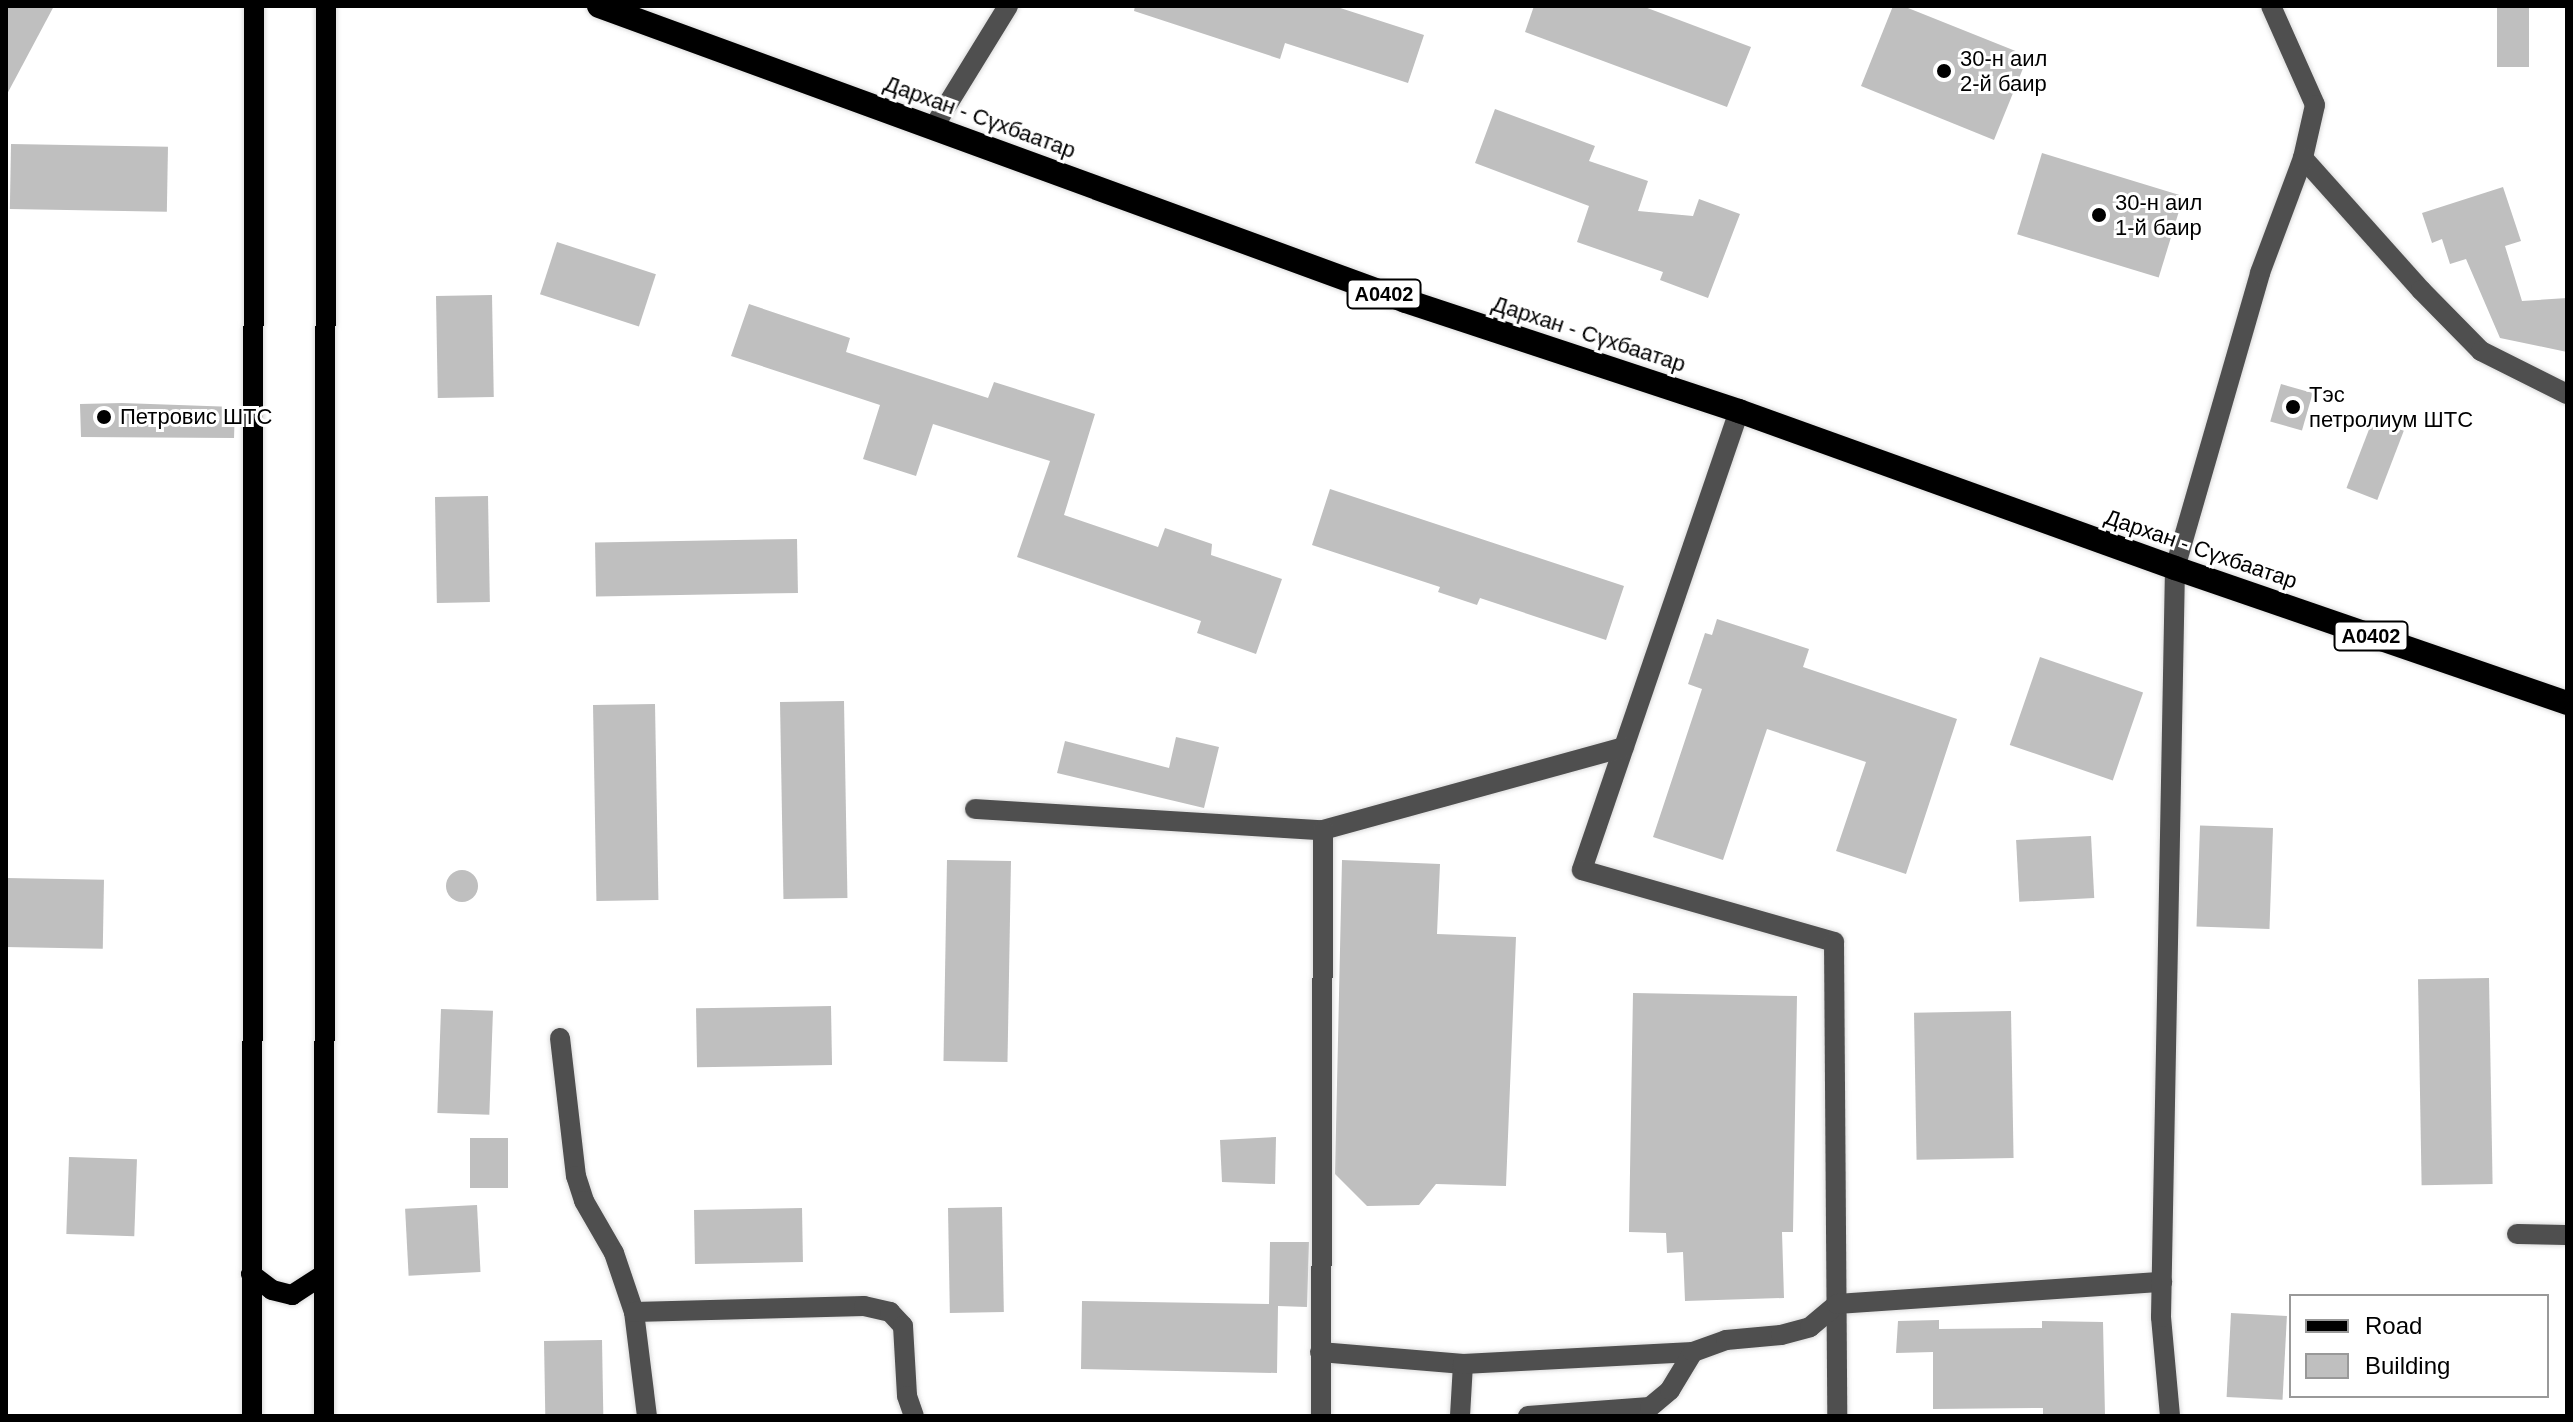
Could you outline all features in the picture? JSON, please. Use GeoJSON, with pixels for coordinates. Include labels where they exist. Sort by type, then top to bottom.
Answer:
{"type":"FeatureCollection","features":[{"type":"Feature","properties":{"kind":"highway","name":"Дархан - Сүхбаатар"},"geometry":{"type":"LineString","coordinates":[[599,6],[1406,301],[1739,411],[2175,568],[2567,703]]}},
{"type":"Feature","properties":{"kind":"main road"},"geometry":{"type":"LineString","coordinates":[[252,1416],[254,6]]}},
{"type":"Feature","properties":{"kind":"main road"},"geometry":{"type":"LineString","coordinates":[[324,1416],[326,6]]}},
{"type":"Feature","properties":{"kind":"main road"},"geometry":{"type":"LineString","coordinates":[[251,1274],[272,1290],[292,1295],[324,1274]]}},
{"type":"Feature","properties":{"kind":"street"},"geometry":{"type":"LineString","coordinates":[[933,128],[1008,6]]}},
{"type":"Feature","properties":{"kind":"street"},"geometry":{"type":"LineString","coordinates":[[2170,1416],[2161,1317],[2175,568],[2260,273],[2303,158],[2315,105],[2271,6]]}},
{"type":"Feature","properties":{"kind":"street"},"geometry":{"type":"LineString","coordinates":[[2303,158],[2421,290],[2481,351],[2567,394]]}},
{"type":"Feature","properties":{"kind":"street"},"geometry":{"type":"LineString","coordinates":[[1739,411],[1582,870],[1834,942],[1837,1416]]}},
{"type":"Feature","properties":{"kind":"street"},"geometry":{"type":"LineString","coordinates":[[975,809],[1323,830],[1624,747]]}},
{"type":"Feature","properties":{"kind":"street"},"geometry":{"type":"LineString","coordinates":[[1321,1416],[1323,830]]}},
{"type":"Feature","properties":{"kind":"street"},"geometry":{"type":"LineString","coordinates":[[560,1038],[576,1176],[584,1201],[614,1253],[634,1312],[647,1416]]}},
{"type":"Feature","properties":{"kind":"street"},"geometry":{"type":"LineString","coordinates":[[2517,1234],[2567,1235]]}},
{"type":"Feature","properties":{"kind":"street"},"geometry":{"type":"LineString","coordinates":[[1320,1352],[1463,1364],[1693,1352],[1726,1340],[1781,1335],[1810,1327],[1837,1304],[2162,1282]]}},
{"type":"Feature","properties":{"kind":"street"},"geometry":{"type":"LineString","coordinates":[[634,1312],[864,1306],[890,1312],[903,1326],[907,1396],[914,1416]]}},
{"type":"Feature","properties":{"kind":"street"},"geometry":{"type":"LineString","coordinates":[[1528,1416],[1650,1407],[1670,1390],[1693,1352]]}},
{"type":"Feature","properties":{"kind":"street"},"geometry":{"type":"LineString","coordinates":[[1460,1416],[1463,1364]]}},
{"type":"Feature","properties":{"kind":"building"},"geometry":{"type":"Polygon","coordinates":[[[6,6],[54,6],[6,96],[6,6]]]}},
{"type":"Feature","properties":{"kind":"building"},"geometry":{"type":"Polygon","coordinates":[[[1135,6],[1334,6],[1424,35],[1408,83],[1285,43],[1280,59],[1134,11],[1135,6]]]}},
{"type":"Feature","properties":{"kind":"building"},"geometry":{"type":"Polygon","coordinates":[[[1534,6],[1642,6],[1751,47],[1727,107],[1525,32],[1534,6]]]}},
{"type":"Feature","properties":{"kind":"building","name":"30-н аил 2-й баир"},"geometry":{"type":"Polygon","coordinates":[[[1893,6],[1903,6],[2028,56],[1994,140],[1861,86],[1893,6]]]}},
{"type":"Feature","properties":{"kind":"building"},"geometry":{"type":"Polygon","coordinates":[[[2497,6],[2529,6],[2529,67],[2497,67],[2497,6]]]}},
{"type":"Feature","properties":{"kind":"building"},"geometry":{"type":"Polygon","coordinates":[[[1495,109],[1595,146],[1589,161],[1648,181],[1638,211],[1693,216],[1699,199],[1740,214],[1708,298],[1660,280],[1663,272],[1577,242],[1589,206],[1475,163],[1495,109]]]}},
{"type":"Feature","properties":{"kind":"building"},"geometry":{"type":"Polygon","coordinates":[[[11,144],[168,147],[167,212],[10,209],[11,144]]]}},
{"type":"Feature","properties":{"kind":"building","name":"30-н аил 1-й баир"},"geometry":{"type":"Polygon","coordinates":[[[2042,153],[2184,196],[2159,278],[2017,234],[2042,153]]]}},
{"type":"Feature","properties":{"kind":"building"},"geometry":{"type":"Polygon","coordinates":[[[2503,187],[2521,241],[2505,246],[2522,301],[2567,298],[2567,352],[2500,338],[2466,259],[2450,264],[2442,239],[2432,243],[2422,213],[2503,187]]]}},
{"type":"Feature","properties":{"kind":"building"},"geometry":{"type":"Polygon","coordinates":[[[557,242],[656,274],[639,326],[540,294],[557,242]]]}},
{"type":"Feature","properties":{"kind":"building"},"geometry":{"type":"Polygon","coordinates":[[[492,295],[494,397],[438,398],[436,296],[492,295]]]}},
{"type":"Feature","properties":{"kind":"building"},"geometry":{"type":"Polygon","coordinates":[[[749,304],[850,338],[846,352],[988,398],[994,382],[1095,414],[1064,515],[1158,547],[1165,528],[1212,544],[1211,555],[1282,579],[1256,654],[1197,633],[1201,621],[1017,557],[1050,461],[933,424],[916,476],[863,459],[880,405],[731,356],[749,304]]]}},
{"type":"Feature","properties":{"kind":"building"},"geometry":{"type":"Polygon","coordinates":[[[2281,384],[2313,393],[2302,431],[2270,421],[2281,384]]]}},
{"type":"Feature","properties":{"kind":"building"},"geometry":{"type":"Polygon","coordinates":[[[80,404],[235,407],[234,438],[81,437],[80,404]]]}},
{"type":"Feature","properties":{"kind":"building"},"geometry":{"type":"Polygon","coordinates":[[[2373,419],[2404,431],[2377,500],[2346,488],[2373,419]]]}},
{"type":"Feature","properties":{"kind":"building"},"geometry":{"type":"Polygon","coordinates":[[[1330,489],[1624,586],[1606,640],[1480,598],[1477,605],[1438,592],[1440,587],[1312,545],[1330,489]]]}},
{"type":"Feature","properties":{"kind":"building"},"geometry":{"type":"Polygon","coordinates":[[[488,496],[490,602],[437,603],[435,497],[488,496]]]}},
{"type":"Feature","properties":{"kind":"building"},"geometry":{"type":"Polygon","coordinates":[[[797,539],[798,593],[596,597],[595,543],[797,539]]]}},
{"type":"Feature","properties":{"kind":"building"},"geometry":{"type":"Polygon","coordinates":[[[1717,619],[1809,649],[1803,667],[1957,719],[1906,874],[1836,851],[1866,762],[1767,729],[1723,860],[1653,837],[1702,689],[1688,684],[1705,633],[1712,635],[1717,619]]]}},
{"type":"Feature","properties":{"kind":"building"},"geometry":{"type":"Polygon","coordinates":[[[2040,657],[2143,692],[2113,780],[2010,745],[2040,657]]]}},
{"type":"Feature","properties":{"kind":"building"},"geometry":{"type":"Polygon","coordinates":[[[844,701],[847,898],[783,899],[780,702],[844,701]]]}},
{"type":"Feature","properties":{"kind":"building"},"geometry":{"type":"Polygon","coordinates":[[[655,704],[658,900],[596,901],[593,705],[655,704]]]}},
{"type":"Feature","properties":{"kind":"building"},"geometry":{"type":"Polygon","coordinates":[[[1176,737],[1219,747],[1204,808],[1057,773],[1065,741],[1169,768],[1176,737]]]}},
{"type":"Feature","properties":{"kind":"building"},"geometry":{"type":"Polygon","coordinates":[[[2200,825],[2273,828],[2269,929],[2197,926],[2200,825]]]}},
{"type":"Feature","properties":{"kind":"building"},"geometry":{"type":"Polygon","coordinates":[[[2091,836],[2094,898],[2019,902],[2016,840],[2091,836]]]}},
{"type":"Feature","properties":{"kind":"building"},"geometry":{"type":"Polygon","coordinates":[[[947,860],[1011,861],[1007,1062],[943,1061],[947,860]]]}},
{"type":"Feature","properties":{"kind":"building"},"geometry":{"type":"Polygon","coordinates":[[[1342,860],[1440,864],[1437,934],[1516,937],[1506,1186],[1436,1184],[1419,1205],[1367,1206],[1335,1174],[1342,860]]]}},
{"type":"Feature","properties":{"kind":"building"},"geometry":{"type":"Polygon","coordinates":[[[462,870],[473,875],[478,886],[473,897],[462,902],[451,897],[446,886],[451,875],[462,870]]]}},
{"type":"Feature","properties":{"kind":"building"},"geometry":{"type":"Polygon","coordinates":[[[6,878],[104,880],[103,949],[6,947],[6,878]]]}},
{"type":"Feature","properties":{"kind":"building"},"geometry":{"type":"Polygon","coordinates":[[[2489,978],[2493,1184],[2422,1185],[2418,979],[2489,978]]]}},
{"type":"Feature","properties":{"kind":"building"},"geometry":{"type":"Polygon","coordinates":[[[1633,993],[1797,996],[1793,1232],[1782,1232],[1784,1298],[1685,1301],[1683,1252],[1667,1253],[1666,1233],[1629,1232],[1633,993]]]}},
{"type":"Feature","properties":{"kind":"building"},"geometry":{"type":"Polygon","coordinates":[[[831,1006],[832,1065],[697,1067],[696,1008],[831,1006]]]}},
{"type":"Feature","properties":{"kind":"building"},"geometry":{"type":"Polygon","coordinates":[[[441,1009],[493,1011],[489,1115],[437,1113],[441,1009]]]}},
{"type":"Feature","properties":{"kind":"building"},"geometry":{"type":"Polygon","coordinates":[[[2011,1011],[2014,1158],[1917,1160],[1914,1013],[2011,1011]]]}},
{"type":"Feature","properties":{"kind":"building"},"geometry":{"type":"Polygon","coordinates":[[[1276,1137],[1275,1184],[1222,1182],[1220,1140],[1276,1137]]]}},
{"type":"Feature","properties":{"kind":"building"},"geometry":{"type":"Polygon","coordinates":[[[470,1138],[508,1138],[508,1188],[470,1188],[470,1138]]]}},
{"type":"Feature","properties":{"kind":"building"},"geometry":{"type":"Polygon","coordinates":[[[69,1157],[137,1159],[134,1236],[66,1234],[69,1157]]]}},
{"type":"Feature","properties":{"kind":"building"},"geometry":{"type":"Polygon","coordinates":[[[477,1205],[481,1272],[409,1276],[405,1209],[477,1205]]]}},
{"type":"Feature","properties":{"kind":"building"},"geometry":{"type":"Polygon","coordinates":[[[1002,1207],[1004,1312],[950,1313],[948,1208],[1002,1207]]]}},
{"type":"Feature","properties":{"kind":"building"},"geometry":{"type":"Polygon","coordinates":[[[802,1208],[803,1262],[695,1264],[694,1210],[802,1208]]]}},
{"type":"Feature","properties":{"kind":"building"},"geometry":{"type":"Polygon","coordinates":[[[1270,1242],[1309,1242],[1307,1307],[1278,1306],[1277,1373],[1081,1369],[1082,1301],[1269,1304],[1270,1242]]]}},
{"type":"Feature","properties":{"kind":"building"},"geometry":{"type":"Polygon","coordinates":[[[2231,1313],[2287,1316],[2283,1400],[2227,1397],[2231,1313]]]}},
{"type":"Feature","properties":{"kind":"building"},"geometry":{"type":"Polygon","coordinates":[[[1939,1320],[1939,1329],[2042,1328],[2042,1321],[2103,1322],[2105,1416],[2043,1416],[2043,1408],[1933,1409],[1933,1352],[1896,1353],[1898,1321],[1939,1320]]]}},
{"type":"Feature","properties":{"kind":"building"},"geometry":{"type":"Polygon","coordinates":[[[602,1340],[603,1416],[545,1416],[544,1341],[602,1340]]]}},
{"type":"Feature","properties":{"kind":"place","name":"30-н аил 2-й баир"},"geometry":{"type":"Point","coordinates":[1944,71]}},
{"type":"Feature","properties":{"kind":"place","name":"30-н аил 1-й баир"},"geometry":{"type":"Point","coordinates":[2099,215]}},
{"type":"Feature","properties":{"kind":"place","name":"Тэс петролиум ШТС"},"geometry":{"type":"Point","coordinates":[2293,407]}},
{"type":"Feature","properties":{"kind":"place","name":"Петровис ШТС"},"geometry":{"type":"Point","coordinates":[104,417]}}]}
